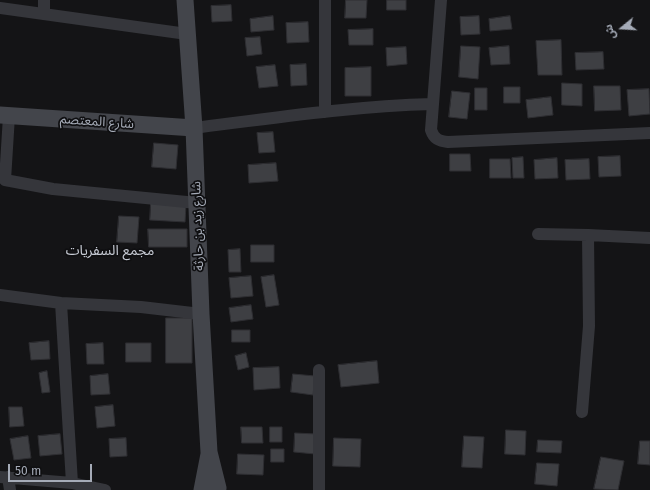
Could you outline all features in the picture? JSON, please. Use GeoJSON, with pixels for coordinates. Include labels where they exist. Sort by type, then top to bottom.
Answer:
{"type":"FeatureCollection","features":[{"type":"Feature","properties":{"kind":"street"},"geometry":{"type":"LineString","coordinates":[[44,0],[44,14]]}},
{"type":"Feature","properties":{"kind":"street","name":"شارع زيد بن حارثة"},"geometry":{"type":"LineString","coordinates":[[185,0],[194,128],[201,314],[209,452],[214,490]]}},
{"type":"Feature","properties":{"kind":"street"},"geometry":{"type":"LineString","coordinates":[[325,0],[325,112]]}},
{"type":"Feature","properties":{"kind":"street"},"geometry":{"type":"LineString","coordinates":[[441,0],[431,130],[433,136],[441,141],[456,142],[650,133]]}},
{"type":"Feature","properties":{"kind":"street"},"geometry":{"type":"LineString","coordinates":[[0,8],[187,34]]}},
{"type":"Feature","properties":{"kind":"street"},"geometry":{"type":"LineString","coordinates":[[194,128],[325,112],[396,105],[433,104]]}},
{"type":"Feature","properties":{"kind":"street"},"geometry":{"type":"LineString","coordinates":[[4,116],[3,180],[53,189],[196,203]]}},
{"type":"Feature","properties":{"kind":"street","name":"شارع المعتصم"},"geometry":{"type":"LineString","coordinates":[[4,116],[194,128]]}},
{"type":"Feature","properties":{"kind":"street"},"geometry":{"type":"LineString","coordinates":[[538,234],[650,238]]}},
{"type":"Feature","properties":{"kind":"street"},"geometry":{"type":"LineString","coordinates":[[582,412],[589,326],[588,235]]}},
{"type":"Feature","properties":{"kind":"street"},"geometry":{"type":"LineString","coordinates":[[0,295],[60,302],[141,307],[201,314]]}},
{"type":"Feature","properties":{"kind":"street"},"geometry":{"type":"LineString","coordinates":[[60,302],[72,483]]}},
{"type":"Feature","properties":{"kind":"street"},"geometry":{"type":"LineString","coordinates":[[318,490],[319,370]]}},
{"type":"Feature","properties":{"kind":"street"},"geometry":{"type":"LineString","coordinates":[[10,490],[4,477],[72,483],[106,490]]}},
{"type":"Feature","properties":{"kind":"building"},"geometry":{"type":"Polygon","coordinates":[[[346,0],[367,0],[366,18],[345,18],[346,0]]]}},
{"type":"Feature","properties":{"kind":"building"},"geometry":{"type":"Polygon","coordinates":[[[387,0],[406,0],[406,10],[387,10],[387,0]]]}},
{"type":"Feature","properties":{"kind":"building"},"geometry":{"type":"Polygon","coordinates":[[[231,5],[232,21],[212,22],[211,6],[231,5]]]}},
{"type":"Feature","properties":{"kind":"building"},"geometry":{"type":"Polygon","coordinates":[[[273,16],[274,30],[251,32],[250,19],[273,16]]]}},
{"type":"Feature","properties":{"kind":"building"},"geometry":{"type":"Polygon","coordinates":[[[479,16],[480,34],[461,35],[460,17],[479,16]]]}},
{"type":"Feature","properties":{"kind":"building"},"geometry":{"type":"Polygon","coordinates":[[[510,16],[512,29],[490,31],[489,19],[510,16]]]}},
{"type":"Feature","properties":{"kind":"building"},"geometry":{"type":"Polygon","coordinates":[[[308,22],[309,42],[287,43],[286,23],[308,22]]]}},
{"type":"Feature","properties":{"kind":"building"},"geometry":{"type":"Polygon","coordinates":[[[373,29],[373,45],[349,45],[348,30],[373,29]]]}},
{"type":"Feature","properties":{"kind":"building"},"geometry":{"type":"Polygon","coordinates":[[[260,37],[262,54],[247,56],[245,38],[260,37]]]}},
{"type":"Feature","properties":{"kind":"building"},"geometry":{"type":"Polygon","coordinates":[[[561,40],[562,75],[538,75],[536,41],[561,40]]]}},
{"type":"Feature","properties":{"kind":"building"},"geometry":{"type":"Polygon","coordinates":[[[461,46],[480,47],[478,79],[459,77],[461,46]]]}},
{"type":"Feature","properties":{"kind":"building"},"geometry":{"type":"Polygon","coordinates":[[[509,46],[510,64],[491,65],[489,48],[509,46]]]}},
{"type":"Feature","properties":{"kind":"building"},"geometry":{"type":"Polygon","coordinates":[[[406,47],[407,64],[387,66],[386,48],[406,47]]]}},
{"type":"Feature","properties":{"kind":"building"},"geometry":{"type":"Polygon","coordinates":[[[603,52],[604,69],[576,70],[575,53],[603,52]]]}},
{"type":"Feature","properties":{"kind":"building"},"geometry":{"type":"Polygon","coordinates":[[[306,64],[307,85],[291,86],[290,65],[306,64]]]}},
{"type":"Feature","properties":{"kind":"building"},"geometry":{"type":"Polygon","coordinates":[[[275,65],[278,86],[259,88],[256,67],[275,65]]]}},
{"type":"Feature","properties":{"kind":"building"},"geometry":{"type":"Polygon","coordinates":[[[371,67],[371,96],[345,96],[345,68],[371,67]]]}},
{"type":"Feature","properties":{"kind":"building"},"geometry":{"type":"Polygon","coordinates":[[[562,83],[582,84],[582,106],[562,105],[562,83]]]}},
{"type":"Feature","properties":{"kind":"building"},"geometry":{"type":"Polygon","coordinates":[[[594,86],[620,86],[621,110],[595,111],[594,86]]]}},
{"type":"Feature","properties":{"kind":"building"},"geometry":{"type":"Polygon","coordinates":[[[504,87],[520,87],[520,103],[504,103],[504,87]]]}},
{"type":"Feature","properties":{"kind":"building"},"geometry":{"type":"Polygon","coordinates":[[[475,88],[487,88],[487,110],[475,110],[475,88]]]}},
{"type":"Feature","properties":{"kind":"building"},"geometry":{"type":"Polygon","coordinates":[[[649,89],[650,114],[629,116],[627,90],[649,89]]]}},
{"type":"Feature","properties":{"kind":"building"},"geometry":{"type":"Polygon","coordinates":[[[452,91],[470,93],[467,119],[449,117],[452,91]]]}},
{"type":"Feature","properties":{"kind":"building"},"geometry":{"type":"Polygon","coordinates":[[[551,97],[553,115],[528,118],[526,100],[551,97]]]}},
{"type":"Feature","properties":{"kind":"building"},"geometry":{"type":"Polygon","coordinates":[[[273,132],[275,152],[259,153],[257,133],[273,132]]]}},
{"type":"Feature","properties":{"kind":"building"},"geometry":{"type":"Polygon","coordinates":[[[154,143],[178,145],[176,169],[152,167],[154,143]]]}},
{"type":"Feature","properties":{"kind":"building"},"geometry":{"type":"Polygon","coordinates":[[[450,154],[470,154],[471,171],[450,171],[450,154]]]}},
{"type":"Feature","properties":{"kind":"building"},"geometry":{"type":"Polygon","coordinates":[[[620,156],[621,176],[599,177],[598,157],[620,156]]]}},
{"type":"Feature","properties":{"kind":"building"},"geometry":{"type":"Polygon","coordinates":[[[523,157],[524,178],[513,178],[512,158],[523,157]]]}},
{"type":"Feature","properties":{"kind":"building"},"geometry":{"type":"Polygon","coordinates":[[[557,158],[558,178],[535,179],[534,160],[557,158]]]}},
{"type":"Feature","properties":{"kind":"building"},"geometry":{"type":"Polygon","coordinates":[[[490,159],[510,159],[511,178],[490,178],[490,159]]]}},
{"type":"Feature","properties":{"kind":"building"},"geometry":{"type":"Polygon","coordinates":[[[589,159],[590,179],[566,180],[565,160],[589,159]]]}},
{"type":"Feature","properties":{"kind":"building"},"geometry":{"type":"Polygon","coordinates":[[[276,163],[278,181],[249,183],[248,165],[276,163]]]}},
{"type":"Feature","properties":{"kind":"building"},"geometry":{"type":"Polygon","coordinates":[[[151,203],[186,205],[185,222],[150,220],[151,203]]]}},
{"type":"Feature","properties":{"kind":"building"},"geometry":{"type":"Polygon","coordinates":[[[119,216],[139,217],[137,243],[117,242],[119,216]]]}},
{"type":"Feature","properties":{"kind":"building"},"geometry":{"type":"Polygon","coordinates":[[[148,229],[187,229],[187,247],[149,247],[148,229]]]}},
{"type":"Feature","properties":{"kind":"building"},"geometry":{"type":"Polygon","coordinates":[[[251,245],[274,245],[274,262],[251,262],[251,245]]]}},
{"type":"Feature","properties":{"kind":"building"},"geometry":{"type":"Polygon","coordinates":[[[240,249],[241,272],[229,272],[228,250],[240,249]]]}},
{"type":"Feature","properties":{"kind":"building"},"geometry":{"type":"Polygon","coordinates":[[[274,275],[279,305],[266,307],[261,277],[274,275]]]}},
{"type":"Feature","properties":{"kind":"building"},"geometry":{"type":"Polygon","coordinates":[[[251,276],[253,296],[231,298],[229,278],[251,276]]]}},
{"type":"Feature","properties":{"kind":"building"},"geometry":{"type":"Polygon","coordinates":[[[251,305],[253,319],[231,322],[229,308],[251,305]]]}},
{"type":"Feature","properties":{"kind":"building"},"geometry":{"type":"Polygon","coordinates":[[[166,318],[192,318],[192,363],[166,363],[166,318]]]}},
{"type":"Feature","properties":{"kind":"building"},"geometry":{"type":"Polygon","coordinates":[[[232,330],[250,330],[250,342],[232,342],[232,330]]]}},
{"type":"Feature","properties":{"kind":"building"},"geometry":{"type":"Polygon","coordinates":[[[49,341],[50,359],[31,360],[29,343],[49,341]]]}},
{"type":"Feature","properties":{"kind":"building"},"geometry":{"type":"Polygon","coordinates":[[[103,343],[104,364],[87,364],[86,344],[103,343]]]}},
{"type":"Feature","properties":{"kind":"building"},"geometry":{"type":"Polygon","coordinates":[[[126,343],[151,343],[151,362],[126,362],[126,343]]]}},
{"type":"Feature","properties":{"kind":"building"},"geometry":{"type":"Polygon","coordinates":[[[246,353],[249,367],[238,370],[235,356],[246,353]]]}},
{"type":"Feature","properties":{"kind":"building"},"geometry":{"type":"Polygon","coordinates":[[[377,361],[379,383],[341,387],[338,365],[377,361]]]}},
{"type":"Feature","properties":{"kind":"building"},"geometry":{"type":"Polygon","coordinates":[[[279,367],[280,388],[254,390],[253,368],[279,367]]]}},
{"type":"Feature","properties":{"kind":"building"},"geometry":{"type":"Polygon","coordinates":[[[47,371],[50,392],[42,393],[39,373],[47,371]]]}},
{"type":"Feature","properties":{"kind":"building"},"geometry":{"type":"Polygon","coordinates":[[[108,374],[110,394],[91,395],[90,376],[108,374]]]}},
{"type":"Feature","properties":{"kind":"building"},"geometry":{"type":"Polygon","coordinates":[[[293,374],[315,376],[313,395],[291,392],[293,374]]]}},
{"type":"Feature","properties":{"kind":"building"},"geometry":{"type":"Polygon","coordinates":[[[113,405],[115,426],[97,428],[95,407],[113,405]]]}},
{"type":"Feature","properties":{"kind":"building"},"geometry":{"type":"Polygon","coordinates":[[[9,407],[22,407],[24,426],[10,427],[9,407]]]}},
{"type":"Feature","properties":{"kind":"building"},"geometry":{"type":"Polygon","coordinates":[[[241,427],[262,427],[263,443],[242,443],[241,427]]]}},
{"type":"Feature","properties":{"kind":"building"},"geometry":{"type":"Polygon","coordinates":[[[270,427],[282,427],[282,442],[270,442],[270,427]]]}},
{"type":"Feature","properties":{"kind":"building"},"geometry":{"type":"Polygon","coordinates":[[[506,430],[526,431],[525,455],[505,454],[506,430]]]}},
{"type":"Feature","properties":{"kind":"building"},"geometry":{"type":"Polygon","coordinates":[[[295,433],[316,434],[315,454],[294,452],[295,433]]]}},
{"type":"Feature","properties":{"kind":"building"},"geometry":{"type":"Polygon","coordinates":[[[60,434],[62,454],[40,456],[38,436],[60,434]]]}},
{"type":"Feature","properties":{"kind":"building"},"geometry":{"type":"Polygon","coordinates":[[[28,436],[31,458],[14,460],[10,439],[28,436]]]}},
{"type":"Feature","properties":{"kind":"building"},"geometry":{"type":"Polygon","coordinates":[[[464,436],[484,437],[482,468],[462,467],[464,436]]]}},
{"type":"Feature","properties":{"kind":"building"},"geometry":{"type":"Polygon","coordinates":[[[126,438],[127,456],[110,457],[109,439],[126,438]]]}},
{"type":"Feature","properties":{"kind":"building"},"geometry":{"type":"Polygon","coordinates":[[[334,438],[361,439],[360,467],[333,466],[334,438]]]}},
{"type":"Feature","properties":{"kind":"building"},"geometry":{"type":"Polygon","coordinates":[[[538,440],[562,441],[561,453],[537,452],[538,440]]]}},
{"type":"Feature","properties":{"kind":"building"},"geometry":{"type":"Polygon","coordinates":[[[640,441],[650,441],[650,465],[638,464],[640,441]]]}},
{"type":"Feature","properties":{"kind":"building"},"geometry":{"type":"Polygon","coordinates":[[[271,449],[284,449],[284,462],[271,462],[271,449]]]}},
{"type":"Feature","properties":{"kind":"building"},"geometry":{"type":"Polygon","coordinates":[[[238,454],[264,455],[263,475],[237,474],[238,454]]]}},
{"type":"Feature","properties":{"kind":"building"},"geometry":{"type":"Polygon","coordinates":[[[601,457],[624,461],[618,490],[594,489],[601,457]]]}},
{"type":"Feature","properties":{"kind":"building"},"geometry":{"type":"Polygon","coordinates":[[[537,463],[559,464],[557,486],[535,484],[537,463]]]}},
{"type":"Feature","properties":{"kind":"district","name":"مجمع السفريات"},"geometry":{"type":"Point","coordinates":[110,251]}}]}
